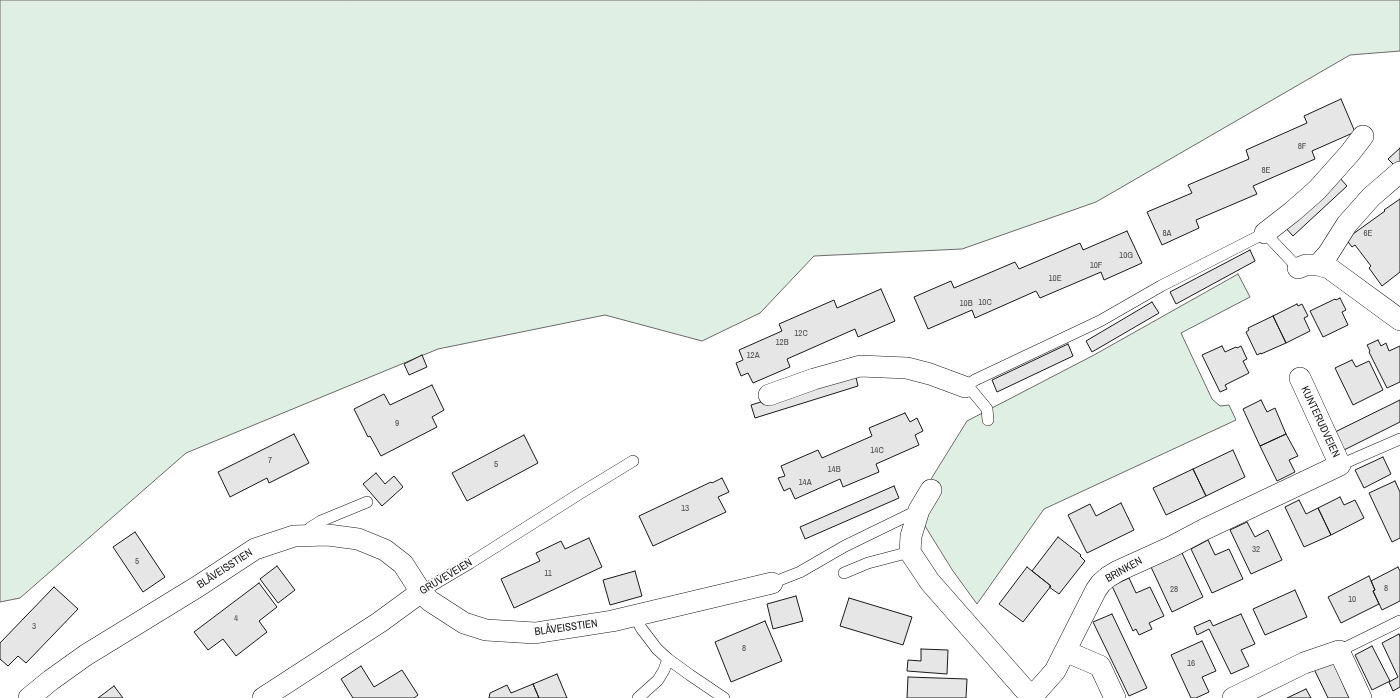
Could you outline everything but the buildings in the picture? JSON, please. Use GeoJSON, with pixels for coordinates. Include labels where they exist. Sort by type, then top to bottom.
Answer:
{"type":"FeatureCollection","features":[{"type":"Feature","properties":{"kind":"street"},"geometry":{"type":"LineString","coordinates":[[1265,232],[1292,212],[1317,190],[1363,136]]}},
{"type":"Feature","properties":{"kind":"street"},"geometry":{"type":"LineString","coordinates":[[1318,265],[1328,254],[1347,224],[1371,197],[1400,172]]}},
{"type":"Feature","properties":{"kind":"street"},"geometry":{"type":"LineString","coordinates":[[1298,268],[1306,265],[1318,265],[1328,268],[1400,320]]}},
{"type":"Feature","properties":{"kind":"street"},"geometry":{"type":"LineString","coordinates":[[769,395],[814,379],[860,366],[907,368],[930,374],[965,387]]}},
{"type":"Feature","properties":{"kind":"street","name":"KUNTERUDVEIEN"},"geometry":{"type":"LineString","coordinates":[[1300,378],[1340,465]]}},
{"type":"Feature","properties":{"kind":"street","name":"BRINKEN"},"geometry":{"type":"LineString","coordinates":[[910,552],[930,582],[1031,698],[1055,671],[1096,590],[1108,577],[1268,498],[1340,465]]}},
{"type":"Feature","properties":{"kind":"street"},"geometry":{"type":"LineString","coordinates":[[910,552],[911,536],[919,510],[931,490]]}},
{"type":"Feature","properties":{"kind":"street","name":"BLÅVEISSTIEN"},"geometry":{"type":"LineString","coordinates":[[29,698],[98,647],[197,587],[255,549],[294,536],[328,535],[358,539],[385,550],[403,564],[421,592],[430,601],[464,623],[486,630],[535,633],[612,621],[772,583]]}},
{"type":"Feature","properties":{"kind":"street","name":"GRUVEVEIEN"},"geometry":{"type":"LineString","coordinates":[[263,698],[380,622],[421,592]]}},
{"type":"Feature","properties":{"kind":"street"},"geometry":{"type":"LineString","coordinates":[[1065,651],[1100,666],[1115,698]]}},
{"type":"Feature","properties":{"kind":"street"},"geometry":{"type":"LineString","coordinates":[[1233,698],[1304,663],[1339,651],[1361,698]]}},
{"type":"Feature","properties":{"kind":"lane"},"geometry":{"type":"LineString","coordinates":[[988,420],[987,409],[973,392],[965,387],[975,380],[1100,320],[1161,286],[1265,232],[1298,268]]}},
{"type":"Feature","properties":{"kind":"lane"},"geometry":{"type":"LineString","coordinates":[[1340,465],[1400,439]]}},
{"type":"Feature","properties":{"kind":"lane","name":"GRUVEVEIEN"},"geometry":{"type":"LineString","coordinates":[[421,592],[633,462]]}},
{"type":"Feature","properties":{"kind":"lane"},"geometry":{"type":"LineString","coordinates":[[304,535],[310,528],[321,521],[367,502]]}},
{"type":"Feature","properties":{"kind":"lane"},"geometry":{"type":"LineString","coordinates":[[772,583],[800,572],[845,546],[919,510]]}},
{"type":"Feature","properties":{"kind":"lane"},"geometry":{"type":"LineString","coordinates":[[844,573],[868,563],[910,552]]}},
{"type":"Feature","properties":{"kind":"lane"},"geometry":{"type":"LineString","coordinates":[[635,615],[641,628],[657,650],[724,698]]}},
{"type":"Feature","properties":{"kind":"lane"},"geometry":{"type":"LineString","coordinates":[[1339,651],[1400,621]]}},
{"type":"Feature","properties":{"kind":"lane"},"geometry":{"type":"LineString","coordinates":[[638,698],[658,680],[668,659]]}},
{"type":"Feature","properties":{"kind":"green space"},"geometry":{"type":"Polygon","coordinates":[[[0,0],[1400,0],[1400,51],[1350,55],[1096,202],[962,249],[814,256],[760,313],[702,341],[605,315],[438,349],[186,453],[20,598],[0,602],[0,0]]]}},
{"type":"Feature","properties":{"kind":"green space"},"geometry":{"type":"Polygon","coordinates":[[[1238,274],[1250,297],[1181,333],[1212,399],[1220,406],[1229,405],[1236,420],[1044,509],[977,604],[953,571],[925,526],[918,500],[967,421],[1094,355],[1238,274]]]}}]}
